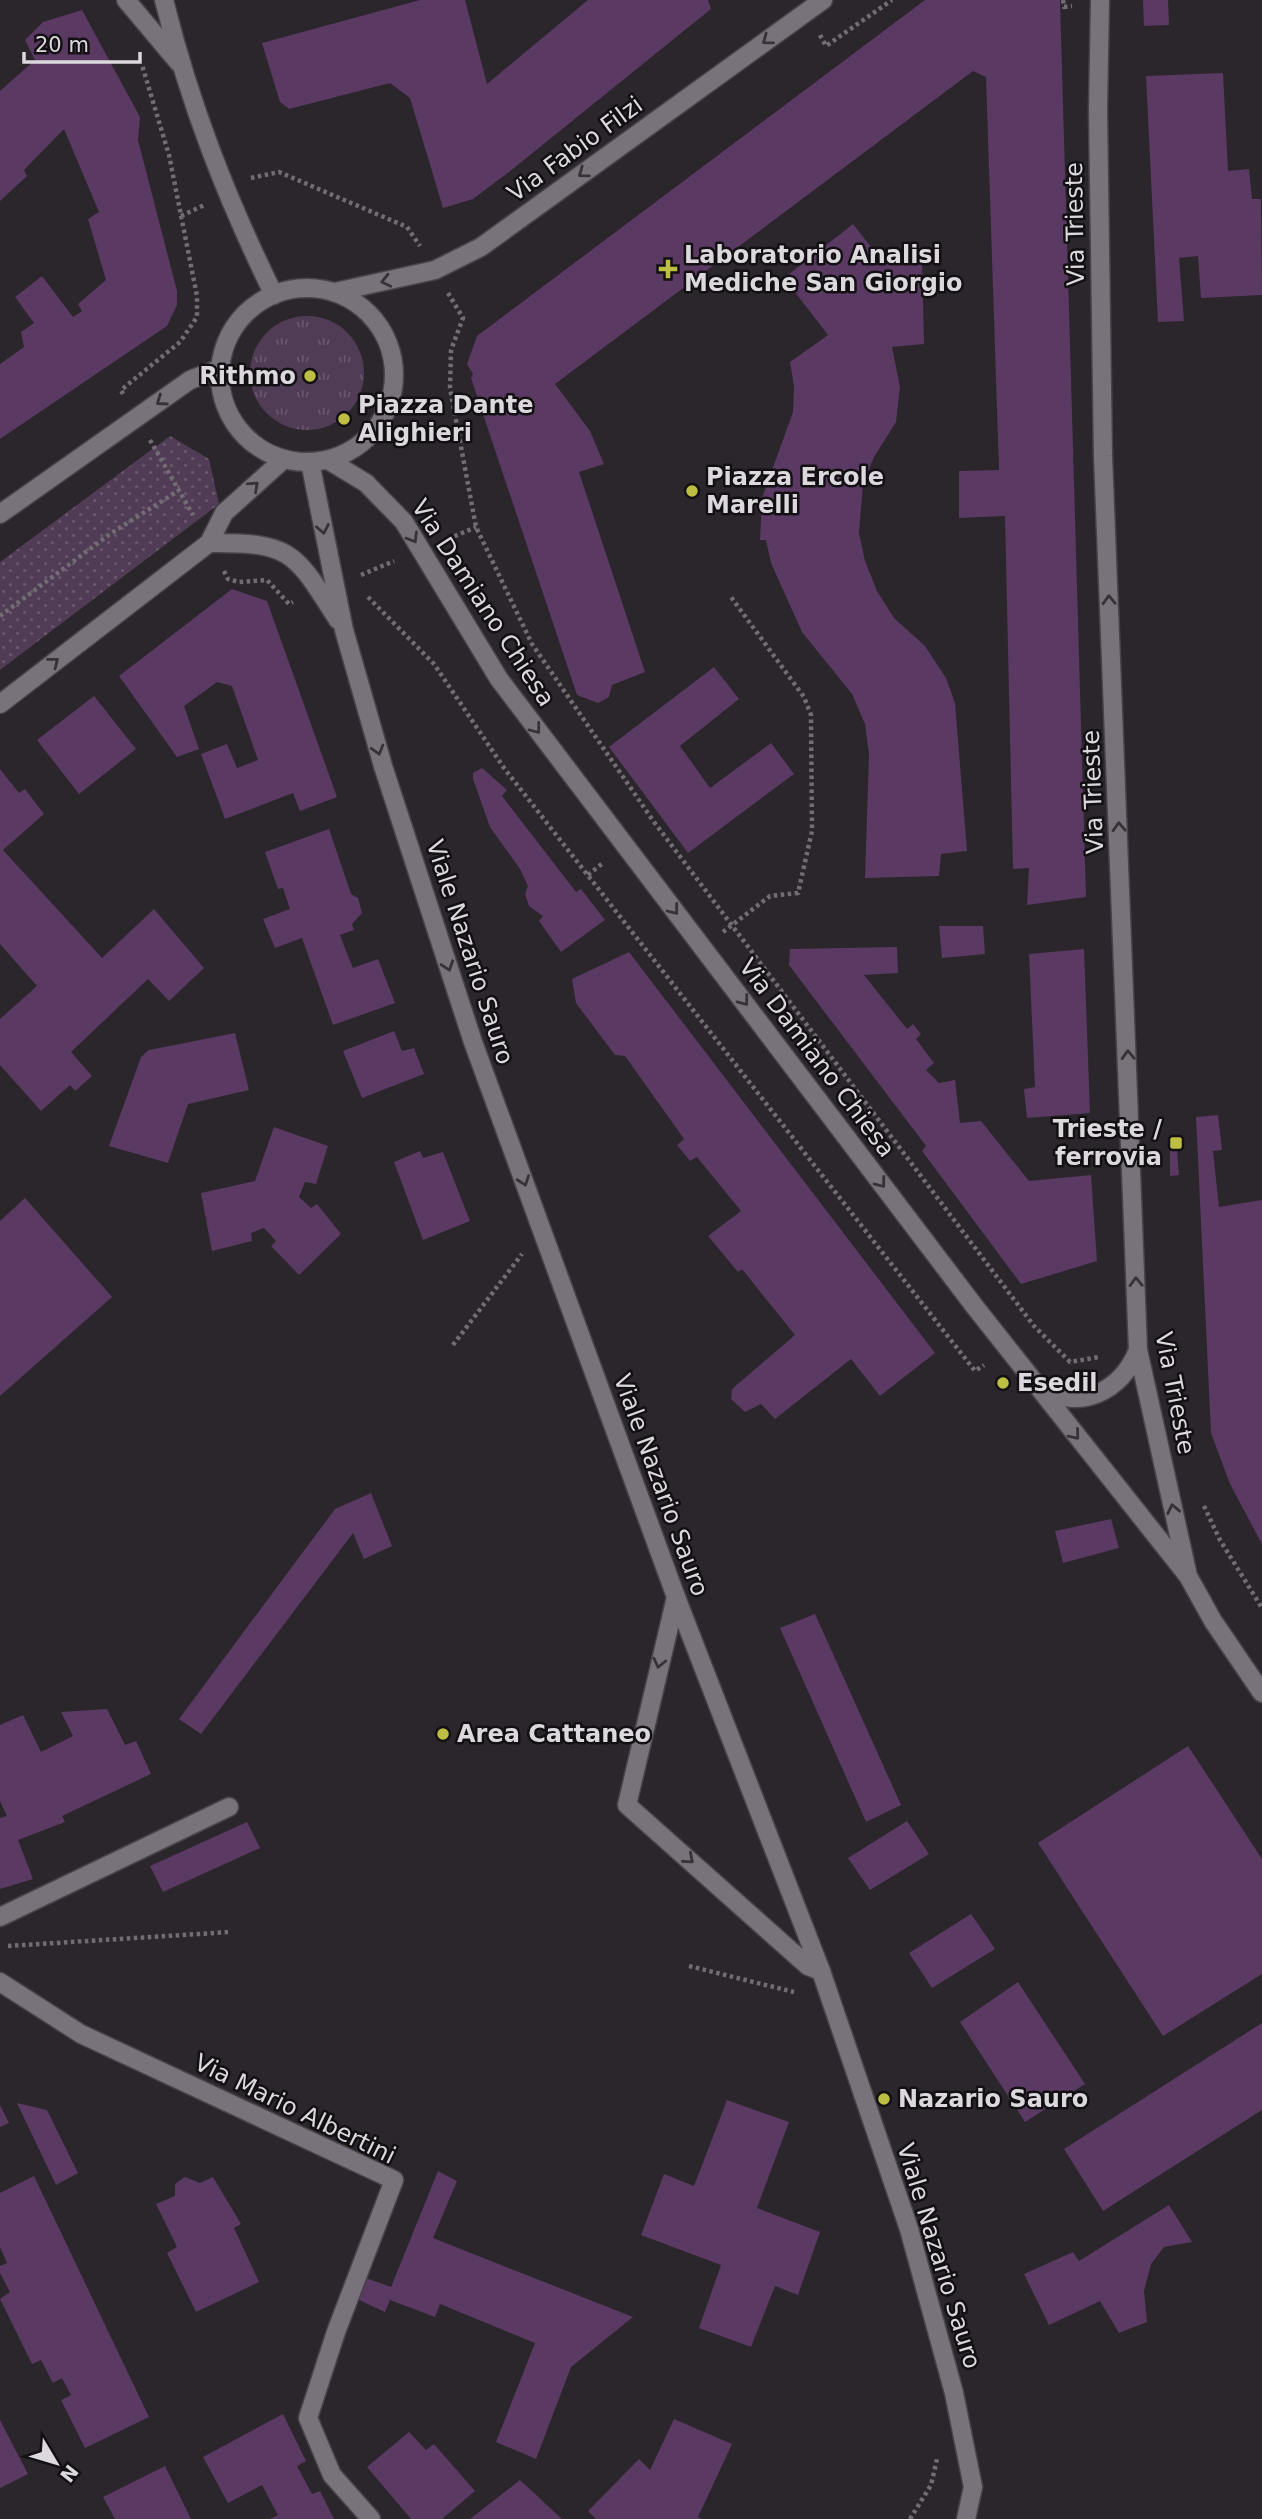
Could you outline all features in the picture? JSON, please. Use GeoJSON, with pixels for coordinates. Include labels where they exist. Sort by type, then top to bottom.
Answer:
{"type":"FeatureCollection","features":[{"type":"Feature","properties":{"kind":"main road"},"geometry":{"type":"LineString","coordinates":[[126,0],[179,63]]}},
{"type":"Feature","properties":{"kind":"main road"},"geometry":{"type":"LineString","coordinates":[[164,0],[179,63],[226,194],[274,295]]}},
{"type":"Feature","properties":{"kind":"main road","name":"Via Fabio Filzi"},"geometry":{"type":"LineString","coordinates":[[335,292],[435,270],[481,247],[823,0]]}},
{"type":"Feature","properties":{"kind":"main road","name":"Via Trieste"},"geometry":{"type":"LineString","coordinates":[[1101,1],[1098,110],[1103,456],[1138,1350],[1188,1576]]}},
{"type":"Feature","properties":{"kind":"main road"},"geometry":{"type":"LineString","coordinates":[[304,288],[335,292],[355,302],[372,317],[385,335],[393,356],[395,378],[391,401],[368,439],[349,452],[319,461],[284,459],[265,452],[236,425],[221,388],[222,355],[233,330],[251,309],[274,295],[304,288]]}},
{"type":"Feature","properties":{"kind":"main road"},"geometry":{"type":"LineString","coordinates":[[0,514],[190,380],[221,369]]}},
{"type":"Feature","properties":{"kind":"main road"},"geometry":{"type":"LineString","coordinates":[[0,704],[209,543],[225,513],[284,459]]}},
{"type":"Feature","properties":{"kind":"main road","name":"Viale Nazario Sauro"},"geometry":{"type":"LineString","coordinates":[[319,461],[327,589],[345,630],[383,766],[473,1042],[676,1597],[821,1971],[909,2229],[954,2393],[973,2487],[965,2519]]}},
{"type":"Feature","properties":{"kind":"main road","name":"Via Damiano Chiesa"},"geometry":{"type":"LineString","coordinates":[[319,461],[366,483],[404,522],[499,680],[1006,1348],[1188,1576],[1213,1621],[1262,1693]]}},
{"type":"Feature","properties":{"kind":"main road"},"geometry":{"type":"LineString","coordinates":[[209,543],[250,542],[284,551],[327,589]]}},
{"type":"Feature","properties":{"kind":"main road"},"geometry":{"type":"LineString","coordinates":[[1033,1382],[1062,1397],[1094,1396],[1122,1379],[1138,1350]]}},
{"type":"Feature","properties":{"kind":"main road"},"geometry":{"type":"LineString","coordinates":[[676,1597],[627,1805],[808,1966],[821,1971]]}},
{"type":"Feature","properties":{"kind":"main road"},"geometry":{"type":"LineString","coordinates":[[0,1917],[229,1807]]}},
{"type":"Feature","properties":{"kind":"main road","name":"Via Mario Albertini"},"geometry":{"type":"LineString","coordinates":[[0,1982],[81,2034],[394,2180],[336,2332],[308,2418],[332,2475],[371,2519]]}},
{"type":"Feature","properties":{"kind":"path"},"geometry":{"type":"LineString","coordinates":[[121,390],[180,342],[197,317],[197,296],[169,155],[138,52]]}},
{"type":"Feature","properties":{"kind":"path"},"geometry":{"type":"LineString","coordinates":[[181,216],[253,177],[279,172],[407,227],[463,318],[451,350],[450,388],[476,527],[532,644],[654,822],[1034,1326],[1070,1362],[1102,1356]]}},
{"type":"Feature","properties":{"kind":"path"},"geometry":{"type":"LineString","coordinates":[[148,438],[196,520]]}},
{"type":"Feature","properties":{"kind":"path"},"geometry":{"type":"LineString","coordinates":[[0,616],[110,534],[178,491]]}},
{"type":"Feature","properties":{"kind":"path"},"geometry":{"type":"LineString","coordinates":[[239,582],[267,580],[289,604],[350,580],[434,664],[504,768],[975,1371],[1034,1326]]}},
{"type":"Feature","properties":{"kind":"path"},"geometry":{"type":"LineString","coordinates":[[703,947],[769,896],[798,893],[812,831],[811,715],[804,697],[731,597]]}},
{"type":"Feature","properties":{"kind":"path"},"geometry":{"type":"LineString","coordinates":[[453,1345],[526,1248]]}},
{"type":"Feature","properties":{"kind":"path"},"geometry":{"type":"LineString","coordinates":[[1199,1496],[1220,1540],[1262,1608]]}},
{"type":"Feature","properties":{"kind":"path"},"geometry":{"type":"LineString","coordinates":[[0,1947],[230,1932]]}},
{"type":"Feature","properties":{"kind":"path"},"geometry":{"type":"LineString","coordinates":[[689,1966],[802,1994]]}},
{"type":"Feature","properties":{"kind":"green space"},"geometry":{"type":"Polygon","coordinates":[[[307,316],[329,320],[339,325],[355,341],[360,351],[364,373],[360,395],[355,405],[339,421],[329,426],[307,430],[285,426],[275,421],[259,405],[254,395],[250,373],[254,351],[259,341],[275,325],[285,320],[307,316]]]}},
{"type":"Feature","properties":{"kind":"green space"},"geometry":{"type":"Polygon","coordinates":[[[170,436],[209,459],[219,504],[0,670],[0,562],[170,436]]]}},
{"type":"Feature","properties":{"kind":"building"},"geometry":{"type":"Polygon","coordinates":[[[420,0],[465,0],[487,84],[588,0],[708,0],[711,9],[473,199],[443,208],[410,98],[390,83],[289,109],[280,102],[262,43],[420,0]]]}},
{"type":"Feature","properties":{"kind":"building"},"geometry":{"type":"Polygon","coordinates":[[[925,0],[1060,0],[1086,897],[1027,905],[1029,868],[1013,869],[1005,516],[959,518],[959,471],[999,470],[986,77],[973,71],[555,384],[590,431],[604,464],[579,472],[645,672],[612,685],[609,697],[598,703],[577,695],[471,378],[473,374],[467,364],[477,336],[925,0]]]}},
{"type":"Feature","properties":{"kind":"building"},"geometry":{"type":"Polygon","coordinates":[[[1143,0],[1168,0],[1169,25],[1144,26],[1143,0]]]}},
{"type":"Feature","properties":{"kind":"building"},"geometry":{"type":"Polygon","coordinates":[[[82,10],[140,117],[138,140],[177,291],[177,305],[167,326],[0,439],[0,364],[24,347],[21,332],[34,323],[15,297],[42,276],[73,317],[82,311],[78,304],[106,280],[88,219],[99,212],[64,129],[24,170],[27,176],[0,201],[0,91],[35,60],[25,40],[43,22],[82,10]]]}},
{"type":"Feature","properties":{"kind":"building"},"geometry":{"type":"Polygon","coordinates":[[[1223,73],[1228,171],[1249,169],[1252,199],[1261,199],[1262,295],[1201,298],[1198,256],[1179,258],[1184,321],[1158,322],[1146,76],[1223,73]]]}},
{"type":"Feature","properties":{"kind":"building"},"geometry":{"type":"Polygon","coordinates":[[[853,224],[879,257],[922,256],[924,344],[892,347],[900,387],[896,422],[874,457],[863,484],[859,533],[865,561],[877,591],[894,618],[925,646],[946,678],[955,703],[967,851],[941,854],[939,876],[865,878],[869,754],[865,724],[852,694],[802,632],[771,563],[766,540],[760,540],[762,498],[793,412],[794,386],[790,362],[828,335],[784,278],[853,224]]]}},
{"type":"Feature","properties":{"kind":"building"},"geometry":{"type":"Polygon","coordinates":[[[232,589],[267,601],[337,797],[300,811],[293,793],[225,819],[201,754],[227,744],[237,768],[258,760],[232,686],[217,682],[184,706],[199,749],[177,757],[119,676],[232,589]]]}},
{"type":"Feature","properties":{"kind":"building"},"geometry":{"type":"Polygon","coordinates":[[[714,667],[739,699],[680,746],[710,788],[771,743],[794,774],[688,853],[609,747],[714,667]]]}},
{"type":"Feature","properties":{"kind":"building"},"geometry":{"type":"Polygon","coordinates":[[[94,696],[136,749],[79,794],[37,740],[94,696]]]}},
{"type":"Feature","properties":{"kind":"building"},"geometry":{"type":"Polygon","coordinates":[[[482,768],[507,790],[502,796],[576,892],[581,889],[605,920],[561,952],[539,921],[543,916],[529,906],[525,894],[528,886],[520,869],[490,827],[473,779],[473,773],[482,768]]]}},
{"type":"Feature","properties":{"kind":"building"},"geometry":{"type":"Polygon","coordinates":[[[0,769],[19,793],[25,789],[44,814],[3,850],[102,958],[154,909],[204,968],[169,1001],[148,979],[71,1052],[92,1076],[75,1091],[70,1085],[41,1111],[0,1065],[0,1019],[37,986],[0,944],[0,769]]]}},
{"type":"Feature","properties":{"kind":"building"},"geometry":{"type":"Polygon","coordinates":[[[329,829],[351,894],[358,898],[362,913],[352,924],[354,930],[340,935],[346,951],[353,968],[378,959],[395,1003],[333,1025],[302,938],[275,948],[263,919],[290,909],[283,888],[278,889],[265,852],[329,829]]]}},
{"type":"Feature","properties":{"kind":"building"},"geometry":{"type":"Polygon","coordinates":[[[939,926],[983,926],[985,954],[942,958],[939,926]]]}},
{"type":"Feature","properties":{"kind":"building"},"geometry":{"type":"Polygon","coordinates":[[[897,947],[898,973],[864,975],[907,1029],[913,1024],[921,1034],[916,1039],[934,1063],[926,1070],[939,1083],[955,1080],[960,1123],[981,1121],[1029,1181],[1091,1175],[1097,1261],[1021,1284],[922,1151],[926,1146],[789,965],[790,949],[897,947]]]}},
{"type":"Feature","properties":{"kind":"building"},"geometry":{"type":"Polygon","coordinates":[[[1084,949],[1090,1113],[1027,1118],[1024,1089],[1035,1087],[1029,954],[1084,949]]]}},
{"type":"Feature","properties":{"kind":"building"},"geometry":{"type":"Polygon","coordinates":[[[629,952],[935,1353],[880,1396],[851,1359],[775,1419],[761,1404],[745,1412],[731,1399],[732,1389],[795,1335],[742,1269],[738,1272],[708,1236],[741,1211],[697,1157],[690,1161],[677,1145],[684,1139],[625,1056],[615,1055],[576,1003],[572,979],[629,952]]]}},
{"type":"Feature","properties":{"kind":"building"},"geometry":{"type":"Polygon","coordinates":[[[394,1031],[402,1051],[414,1048],[424,1074],[362,1098],[343,1051],[394,1031]]]}},
{"type":"Feature","properties":{"kind":"building"},"geometry":{"type":"Polygon","coordinates":[[[235,1033],[249,1090],[188,1104],[168,1163],[109,1146],[141,1057],[149,1050],[235,1033]]]}},
{"type":"Feature","properties":{"kind":"building"},"geometry":{"type":"Polygon","coordinates":[[[1218,1115],[1222,1150],[1213,1151],[1219,1207],[1262,1200],[1262,1544],[1230,1484],[1211,1433],[1196,1117],[1218,1115]]]}},
{"type":"Feature","properties":{"kind":"building"},"geometry":{"type":"Polygon","coordinates":[[[274,1127],[328,1146],[316,1184],[305,1182],[299,1197],[311,1208],[317,1204],[341,1234],[299,1275],[271,1246],[276,1241],[264,1228],[251,1233],[252,1241],[212,1251],[201,1193],[255,1181],[274,1127]]]}},
{"type":"Feature","properties":{"kind":"building"},"geometry":{"type":"Polygon","coordinates":[[[1177,1150],[1179,1175],[1170,1176],[1170,1151],[1177,1150]]]}},
{"type":"Feature","properties":{"kind":"building"},"geometry":{"type":"Polygon","coordinates":[[[420,1151],[423,1158],[443,1152],[470,1221],[423,1240],[394,1162],[420,1151]]]}},
{"type":"Feature","properties":{"kind":"building"},"geometry":{"type":"Polygon","coordinates":[[[25,1198],[112,1297],[0,1396],[0,1221],[25,1198]]]}},
{"type":"Feature","properties":{"kind":"building"},"geometry":{"type":"Polygon","coordinates":[[[371,1493],[392,1546],[364,1559],[353,1533],[201,1734],[179,1719],[335,1509],[371,1493]]]}},
{"type":"Feature","properties":{"kind":"building"},"geometry":{"type":"Polygon","coordinates":[[[1111,1519],[1119,1548],[1063,1563],[1055,1531],[1111,1519]]]}},
{"type":"Feature","properties":{"kind":"building"},"geometry":{"type":"Polygon","coordinates":[[[815,1614],[901,1805],[866,1822],[780,1628],[815,1614]]]}},
{"type":"Feature","properties":{"kind":"building"},"geometry":{"type":"Polygon","coordinates":[[[107,1709],[125,1745],[136,1741],[151,1774],[62,1816],[65,1822],[18,1840],[33,1879],[0,1889],[0,1818],[7,1816],[0,1801],[0,1725],[23,1715],[41,1752],[73,1736],[61,1712],[107,1709]]]}},
{"type":"Feature","properties":{"kind":"building"},"geometry":{"type":"Polygon","coordinates":[[[1188,1746],[1262,1859],[1262,1974],[1163,2036],[1038,1843],[1188,1746]]]}},
{"type":"Feature","properties":{"kind":"building"},"geometry":{"type":"Polygon","coordinates":[[[907,1821],[929,1854],[870,1890],[848,1858],[907,1821]]]}},
{"type":"Feature","properties":{"kind":"building"},"geometry":{"type":"Polygon","coordinates":[[[247,1822],[260,1848],[163,1892],[150,1866],[247,1822]]]}},
{"type":"Feature","properties":{"kind":"building"},"geometry":{"type":"Polygon","coordinates":[[[971,1914],[995,1949],[932,1988],[909,1953],[971,1914]]]}},
{"type":"Feature","properties":{"kind":"building"},"geometry":{"type":"Polygon","coordinates":[[[1018,1982],[1085,2084],[1025,2122],[960,2022],[1018,1982]]]}},
{"type":"Feature","properties":{"kind":"building"},"geometry":{"type":"Polygon","coordinates":[[[1262,2023],[1262,2110],[1103,2211],[1064,2149],[1262,2023]]]}},
{"type":"Feature","properties":{"kind":"building"},"geometry":{"type":"Polygon","coordinates":[[[727,2100],[789,2122],[757,2208],[820,2232],[798,2295],[775,2286],[751,2347],[699,2328],[721,2265],[641,2235],[664,2174],[694,2186],[727,2100]]]}},
{"type":"Feature","properties":{"kind":"building"},"geometry":{"type":"Polygon","coordinates":[[[17,2103],[47,2110],[78,2173],[56,2185],[17,2103]]]}},
{"type":"Feature","properties":{"kind":"building"},"geometry":{"type":"Polygon","coordinates":[[[0,2105],[9,2123],[0,2127],[0,2105]]]}},
{"type":"Feature","properties":{"kind":"building"},"geometry":{"type":"Polygon","coordinates":[[[438,2171],[457,2181],[433,2238],[633,2317],[571,2367],[536,2459],[496,2442],[535,2343],[440,2304],[435,2317],[390,2300],[385,2312],[357,2299],[366,2278],[391,2287],[438,2171]]]}},
{"type":"Feature","properties":{"kind":"building"},"geometry":{"type":"Polygon","coordinates":[[[34,2176],[149,2417],[85,2448],[61,2400],[71,2395],[62,2378],[53,2383],[41,2360],[32,2364],[0,2299],[10,2292],[0,2273],[0,2266],[7,2263],[0,2247],[0,2193],[34,2176]]]}},
{"type":"Feature","properties":{"kind":"building"},"geometry":{"type":"Polygon","coordinates":[[[185,2177],[200,2183],[213,2177],[241,2224],[234,2228],[259,2282],[196,2312],[167,2253],[177,2247],[156,2204],[175,2196],[175,2184],[185,2177]]]}},
{"type":"Feature","properties":{"kind":"building"},"geometry":{"type":"Polygon","coordinates":[[[1169,2205],[1192,2242],[1164,2247],[1151,2264],[1144,2291],[1147,2322],[1119,2333],[1100,2301],[1049,2325],[1024,2274],[1073,2252],[1079,2261],[1169,2205]]]}},
{"type":"Feature","properties":{"kind":"building"},"geometry":{"type":"Polygon","coordinates":[[[283,2414],[306,2461],[297,2466],[312,2494],[320,2491],[334,2519],[270,2519],[278,2515],[262,2485],[228,2503],[203,2457],[283,2414]]]}},
{"type":"Feature","properties":{"kind":"building"},"geometry":{"type":"Polygon","coordinates":[[[674,2419],[732,2444],[698,2517],[702,2519],[596,2519],[588,2511],[639,2459],[650,2470],[674,2419]]]}},
{"type":"Feature","properties":{"kind":"building"},"geometry":{"type":"Polygon","coordinates":[[[0,2420],[28,2474],[0,2488],[0,2420]]]}},
{"type":"Feature","properties":{"kind":"building"},"geometry":{"type":"Polygon","coordinates":[[[409,2432],[426,2450],[434,2444],[475,2491],[442,2519],[411,2519],[367,2467],[409,2432]]]}},
{"type":"Feature","properties":{"kind":"building"},"geometry":{"type":"Polygon","coordinates":[[[165,2466],[191,2519],[115,2519],[103,2497],[165,2466]]]}},
{"type":"Feature","properties":{"kind":"building"},"geometry":{"type":"Polygon","coordinates":[[[520,2480],[562,2519],[470,2519],[488,2505],[520,2480]]]}},
{"type":"Feature","properties":{"kind":"place","name":"Laboratorio Analisi Mediche San Giorgio"},"geometry":{"type":"Point","coordinates":[668,269]}},
{"type":"Feature","properties":{"kind":"place","name":"Rithmo"},"geometry":{"type":"Point","coordinates":[310,376]}},
{"type":"Feature","properties":{"kind":"place","name":"Piazza Dante Alighieri"},"geometry":{"type":"Point","coordinates":[344,419]}},
{"type":"Feature","properties":{"kind":"place","name":"Piazza Ercole Marelli"},"geometry":{"type":"Point","coordinates":[692,491]}},
{"type":"Feature","properties":{"kind":"place","name":"Trieste / ferrovia"},"geometry":{"type":"Point","coordinates":[1176,1143]}},
{"type":"Feature","properties":{"kind":"place","name":"Esedil"},"geometry":{"type":"Point","coordinates":[1003,1383]}},
{"type":"Feature","properties":{"kind":"place","name":"Area Cattaneo"},"geometry":{"type":"Point","coordinates":[443,1734]}},
{"type":"Feature","properties":{"kind":"place","name":"Nazario Sauro"},"geometry":{"type":"Point","coordinates":[884,2099]}}]}
